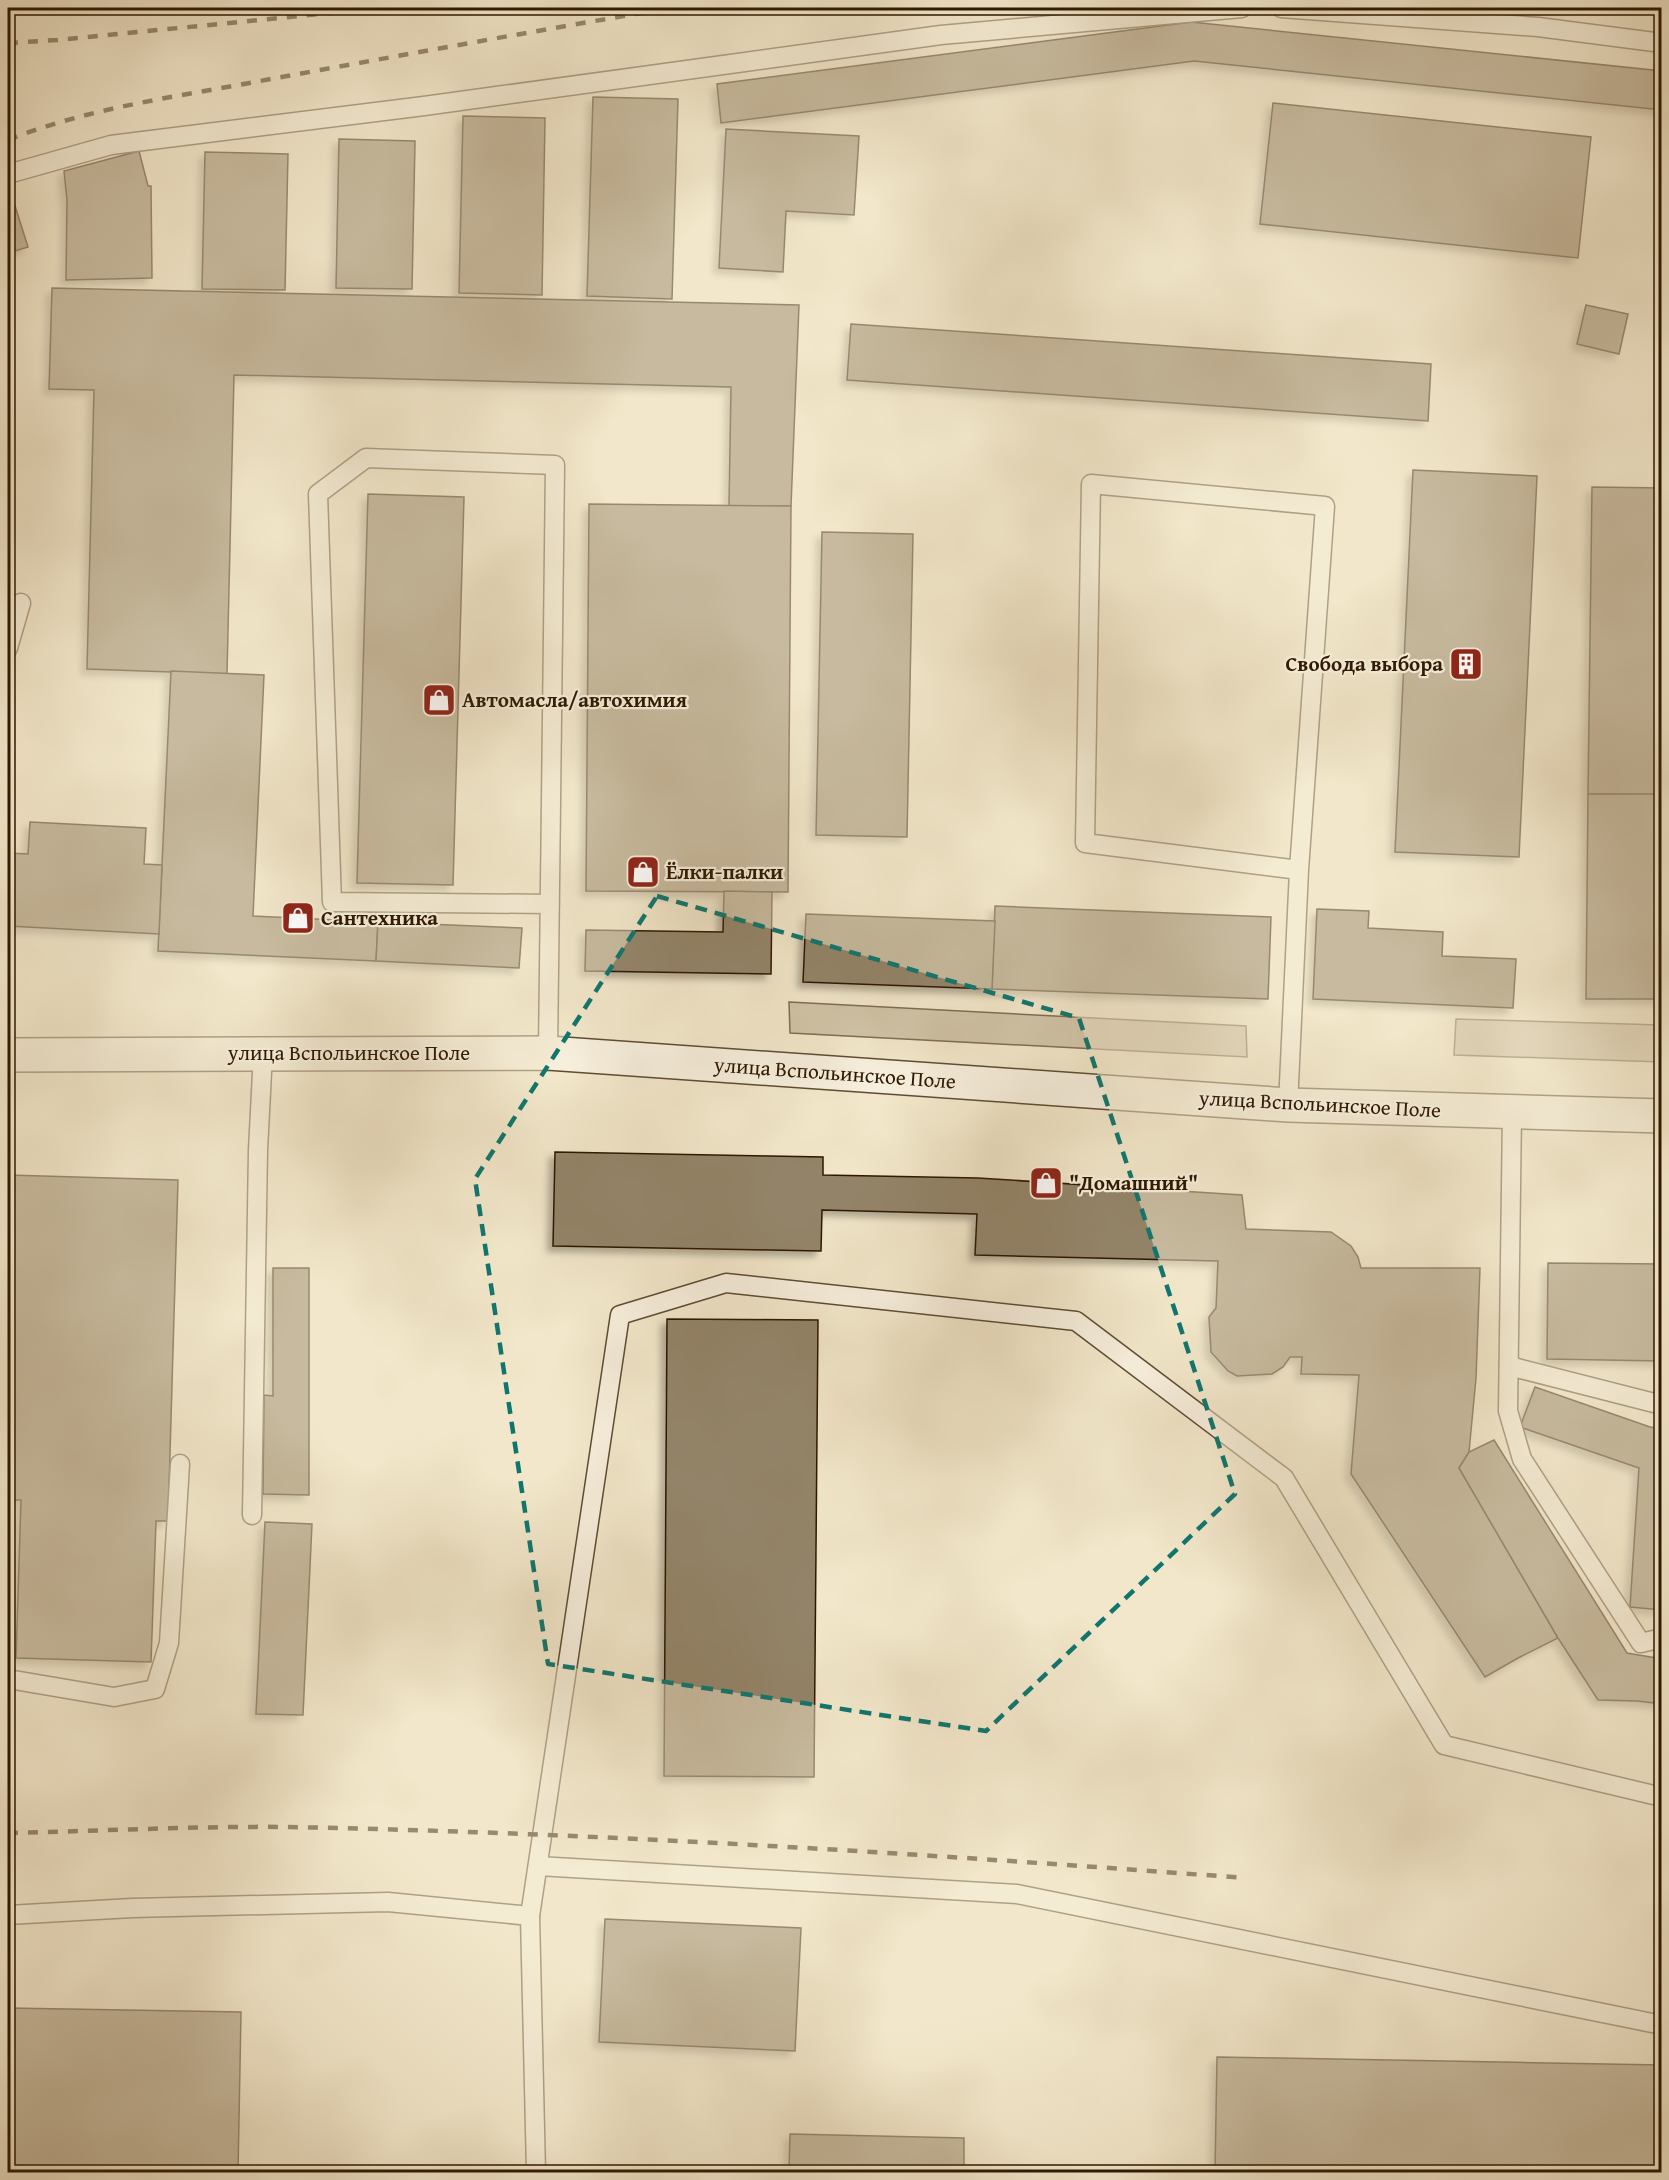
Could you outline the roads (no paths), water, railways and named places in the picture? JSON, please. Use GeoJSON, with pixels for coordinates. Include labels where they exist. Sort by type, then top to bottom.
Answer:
{"type":"FeatureCollection","features":[{"type":"Feature","properties":{"kind":"street","name":"улица Вспольинское Поле"},"geometry":{"type":"LineString","coordinates":[[8,1055],[548,1053],[1288,1105],[1662,1116]]}},
{"type":"Feature","properties":{"kind":"lane"},"geometry":{"type":"LineString","coordinates":[[8,174],[111,145],[424,106],[941,35],[1242,8]]}},
{"type":"Feature","properties":{"kind":"lane"},"geometry":{"type":"LineString","coordinates":[[1281,8],[1538,27],[1662,43]]}},
{"type":"Feature","properties":{"kind":"lane"},"geometry":{"type":"LineString","coordinates":[[548,1053],[550,904],[555,465],[366,458],[318,494],[332,902],[550,904]]}},
{"type":"Feature","properties":{"kind":"lane"},"geometry":{"type":"LineString","coordinates":[[1288,1105],[1299,870],[1325,506],[1091,484],[1085,843],[1299,870]]}},
{"type":"Feature","properties":{"kind":"lane"},"geometry":{"type":"LineString","coordinates":[[8,648],[21,603]]}},
{"type":"Feature","properties":{"kind":"lane"},"geometry":{"type":"LineString","coordinates":[[252,1515],[258,1150],[263,1053]]}},
{"type":"Feature","properties":{"kind":"lane"},"geometry":{"type":"LineString","coordinates":[[1512,1112],[1508,1411],[1522,1459],[1641,1643],[1662,1638]]}},
{"type":"Feature","properties":{"kind":"lane"},"geometry":{"type":"LineString","coordinates":[[536,2172],[530,1916],[621,1315],[726,1283],[1076,1321],[1284,1478],[1444,1745],[1662,1797]]}},
{"type":"Feature","properties":{"kind":"lane"},"geometry":{"type":"LineString","coordinates":[[1509,1366],[1662,1404]]}},
{"type":"Feature","properties":{"kind":"lane"},"geometry":{"type":"LineString","coordinates":[[8,1676],[8,1679],[114,1697],[155,1689],[169,1643],[180,1464]]}},
{"type":"Feature","properties":{"kind":"lane"},"geometry":{"type":"LineString","coordinates":[[538,1866],[1017,1894],[1662,2025]]}},
{"type":"Feature","properties":{"kind":"lane"},"geometry":{"type":"LineString","coordinates":[[8,1915],[132,1908],[388,1902],[530,1916]]}},
{"type":"Feature","properties":{"kind":"railway"},"geometry":{"type":"LineString","coordinates":[[8,43],[381,8]]}},
{"type":"Feature","properties":{"kind":"railway"},"geometry":{"type":"LineString","coordinates":[[8,140],[38,129],[132,104],[671,8]]}},
{"type":"Feature","properties":{"kind":"railway"},"geometry":{"type":"LineString","coordinates":[[8,1833],[288,1827],[527,1834],[887,1853],[1245,1878]]}},
{"type":"Feature","properties":{"kind":"place","name":"Свобода выбора"},"geometry":{"type":"Point","coordinates":[1466,664]}},
{"type":"Feature","properties":{"kind":"place","name":"Автомасла/автохимия"},"geometry":{"type":"Point","coordinates":[439,700]}},
{"type":"Feature","properties":{"kind":"place","name":"Ёлки-палки"},"geometry":{"type":"Point","coordinates":[643,872]}},
{"type":"Feature","properties":{"kind":"place","name":"Сантехника"},"geometry":{"type":"Point","coordinates":[298,918]}},
{"type":"Feature","properties":{"kind":"place","name":"\"Домашний\""},"geometry":{"type":"Point","coordinates":[1046,1183]}}]}
